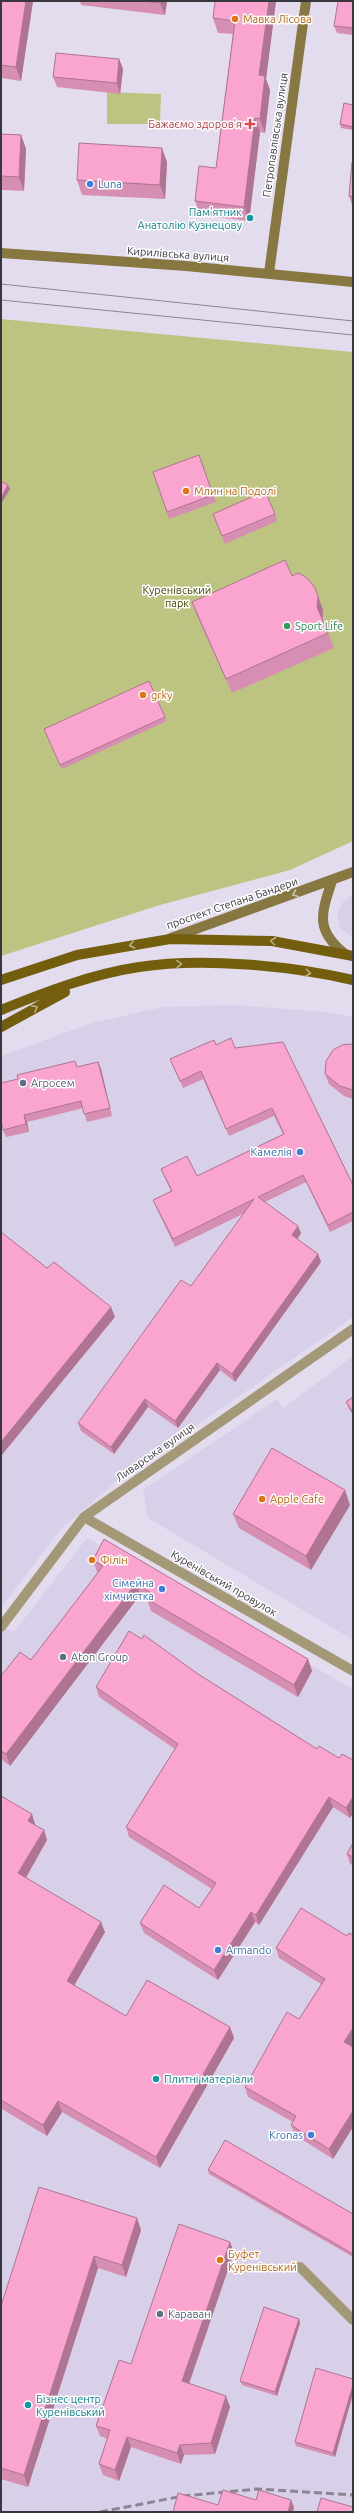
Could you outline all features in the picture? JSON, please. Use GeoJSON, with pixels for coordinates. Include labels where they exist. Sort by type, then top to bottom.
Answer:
{"type":"FeatureCollection","features":[{"type":"Feature","properties":{"kind":"main road","name":"Петропавлівська вулиця"},"geometry":{"type":"LineString","coordinates":[[269,273],[306,1]]}},
{"type":"Feature","properties":{"kind":"main road","name":"Кирилівська вулиця"},"geometry":{"type":"LineString","coordinates":[[1,254],[269,273],[353,282]]}},
{"type":"Feature","properties":{"kind":"main road","name":"проспект Степана Бандери"},"geometry":{"type":"LineString","coordinates":[[1,980],[78,955],[170,939],[332,881],[353,872]]}},
{"type":"Feature","properties":{"kind":"main road"},"geometry":{"type":"LineString","coordinates":[[332,881],[323,906],[323,923],[330,942],[349,955]]}},
{"type":"Feature","properties":{"kind":"main road"},"geometry":{"type":"LineString","coordinates":[[170,939],[272,941],[349,955]]}},
{"type":"Feature","properties":{"kind":"main road"},"geometry":{"type":"LineString","coordinates":[[1,1010],[92,977],[140,966],[235,964],[329,975],[353,980]]}},
{"type":"Feature","properties":{"kind":"main road"},"geometry":{"type":"LineString","coordinates":[[1,1027],[92,977]]}},
{"type":"Feature","properties":{"kind":"street","name":"Ливарська вулиця"},"geometry":{"type":"LineString","coordinates":[[1,1627],[84,1517],[353,1329]]}},
{"type":"Feature","properties":{"kind":"street","name":"Куренівський провулок"},"geometry":{"type":"LineString","coordinates":[[84,1517],[353,1671]]}},
{"type":"Feature","properties":{"kind":"street"},"geometry":{"type":"LineString","coordinates":[[300,2268],[353,2320]]}},
{"type":"Feature","properties":{"kind":"shaded area"},"geometry":{"type":"Polygon","coordinates":[[[353,894],[353,938],[340,928],[337,914],[343,902],[353,894]]]}},
{"type":"Feature","properties":{"kind":"shaded area"},"geometry":{"type":"Polygon","coordinates":[[[235,1005],[325,1012],[353,1017],[353,1317],[118,1480],[60,1530],[1,1608],[1,1056],[92,1023],[163,1007],[235,1005]]]}},
{"type":"Feature","properties":{"kind":"shaded area"},"geometry":{"type":"Polygon","coordinates":[[[353,1356],[353,1640],[148,1518],[143,1490],[277,1399],[283,1408],[353,1356]]]}},
{"type":"Feature","properties":{"kind":"shaded area"},"geometry":{"type":"Polygon","coordinates":[[[87,1538],[353,1689],[353,2512],[1,2512],[1,1625],[13,1633],[87,1538]]]}},
{"type":"Feature","properties":{"kind":"green space"},"geometry":{"type":"Polygon","coordinates":[[[107,92],[161,94],[160,124],[107,124],[107,92]]]}},
{"type":"Feature","properties":{"kind":"green space","name":"Куренівський парк"},"geometry":{"type":"Polygon","coordinates":[[[1,319],[353,352],[353,841],[290,870],[160,905],[1,956],[1,319]]]}},
{"type":"Feature","properties":{"kind":"building"},"geometry":{"type":"Polygon","coordinates":[[[1,1],[26,1],[16,67],[1,65],[1,1]]]}},
{"type":"Feature","properties":{"kind":"building"},"geometry":{"type":"Polygon","coordinates":[[[142,1],[161,1],[160,3],[142,1]]]}},
{"type":"Feature","properties":{"kind":"building"},"geometry":{"type":"Polygon","coordinates":[[[215,1],[269,1],[259,75],[265,76],[260,119],[255,118],[244,207],[195,201],[199,166],[216,168],[235,21],[213,18],[215,1]]]}},
{"type":"Feature","properties":{"kind":"building"},"geometry":{"type":"Polygon","coordinates":[[[338,1],[353,1],[353,28],[334,26],[338,1]]]}},
{"type":"Feature","properties":{"kind":"building"},"geometry":{"type":"Polygon","coordinates":[[[56,53],[119,59],[117,83],[53,77],[56,53]]]}},
{"type":"Feature","properties":{"kind":"building"},"geometry":{"type":"Polygon","coordinates":[[[344,103],[353,105],[353,127],[340,124],[344,103]]]}},
{"type":"Feature","properties":{"kind":"building"},"geometry":{"type":"Polygon","coordinates":[[[1,134],[21,135],[19,177],[1,176],[1,134]]]}},
{"type":"Feature","properties":{"kind":"building"},"geometry":{"type":"Polygon","coordinates":[[[79,143],[162,148],[160,185],[77,180],[79,143]]]}},
{"type":"Feature","properties":{"kind":"building"},"geometry":{"type":"Polygon","coordinates":[[[353,162],[353,197],[349,196],[353,162]]]}},
{"type":"Feature","properties":{"kind":"building","name":"Млин на Подолі"},"geometry":{"type":"Polygon","coordinates":[[[199,455],[213,495],[167,512],[153,472],[199,455]]]}},
{"type":"Feature","properties":{"kind":"building"},"geometry":{"type":"Polygon","coordinates":[[[1,481],[8,485],[1,498],[1,481]]]}},
{"type":"Feature","properties":{"kind":"building"},"geometry":{"type":"Polygon","coordinates":[[[265,491],[275,514],[222,536],[213,514],[265,491]]]}},
{"type":"Feature","properties":{"kind":"building"},"geometry":{"type":"Polygon","coordinates":[[[285,560],[292,576],[298,573],[306,577],[315,588],[318,596],[317,607],[328,633],[226,679],[192,602],[285,560]]]}},
{"type":"Feature","properties":{"kind":"building"},"geometry":{"type":"Polygon","coordinates":[[[149,681],[165,717],[60,765],[44,729],[149,681]]]}},
{"type":"Feature","properties":{"kind":"building"},"geometry":{"type":"Polygon","coordinates":[[[231,1038],[235,1048],[283,1042],[353,1185],[353,1212],[328,1225],[303,1175],[258,1197],[298,1226],[292,1235],[318,1254],[232,1374],[217,1363],[175,1421],[145,1399],[111,1447],[78,1423],[181,1280],[191,1286],[254,1199],[173,1239],[153,1200],[172,1191],[161,1169],[187,1156],[197,1176],[284,1134],[272,1108],[226,1129],[201,1071],[180,1081],[170,1059],[214,1040],[216,1045],[231,1038]]]}},
{"type":"Feature","properties":{"kind":"building"},"geometry":{"type":"Polygon","coordinates":[[[342,1045],[353,1045],[353,1090],[340,1086],[325,1074],[326,1061],[333,1050],[342,1045]]]}},
{"type":"Feature","properties":{"kind":"building"},"geometry":{"type":"Polygon","coordinates":[[[75,1061],[77,1067],[98,1062],[110,1108],[84,1114],[81,1101],[24,1115],[26,1124],[3,1130],[1,1121],[1,1083],[18,1079],[17,1075],[75,1061]]]}},
{"type":"Feature","properties":{"kind":"building"},"geometry":{"type":"Polygon","coordinates":[[[1,1232],[47,1268],[54,1262],[111,1307],[1,1442],[1,1232]]]}},
{"type":"Feature","properties":{"kind":"building"},"geometry":{"type":"Polygon","coordinates":[[[353,1397],[353,1412],[346,1402],[353,1397]]]}},
{"type":"Feature","properties":{"kind":"building"},"geometry":{"type":"Polygon","coordinates":[[[272,1448],[345,1490],[306,1556],[233,1514],[272,1448]]]}},
{"type":"Feature","properties":{"kind":"building"},"geometry":{"type":"Polygon","coordinates":[[[104,1539],[308,1659],[294,1685],[147,1599],[151,1593],[136,1583],[6,1754],[1,1751],[1,1676],[20,1652],[31,1660],[103,1566],[93,1560],[104,1539]]]}},
{"type":"Feature","properties":{"kind":"building"},"geometry":{"type":"Polygon","coordinates":[[[129,1631],[142,1639],[144,1635],[198,1674],[317,1749],[319,1746],[339,1758],[342,1754],[353,1760],[353,1797],[346,1808],[329,1797],[256,1915],[251,1912],[214,1970],[140,1923],[164,1885],[199,1908],[216,1883],[126,1827],[178,1744],[96,1687],[129,1631]]]}},
{"type":"Feature","properties":{"kind":"building"},"geometry":{"type":"Polygon","coordinates":[[[1,1796],[32,1814],[28,1821],[44,1830],[18,1873],[101,1922],[67,1981],[126,2016],[147,1980],[230,2027],[156,2157],[58,2101],[43,2125],[1,2100],[1,1796]]]}},
{"type":"Feature","properties":{"kind":"building"},"geometry":{"type":"Polygon","coordinates":[[[353,1843],[353,1857],[347,1854],[353,1843]]]}},
{"type":"Feature","properties":{"kind":"building"},"geometry":{"type":"Polygon","coordinates":[[[301,1908],[347,1936],[349,1933],[353,1935],[353,2028],[344,2042],[353,2047],[353,2111],[329,2149],[291,2125],[296,2116],[245,2087],[287,2012],[299,2019],[325,1979],[276,1948],[301,1908]]]}},
{"type":"Feature","properties":{"kind":"building"},"geometry":{"type":"Polygon","coordinates":[[[225,2140],[353,2214],[353,2254],[208,2170],[225,2140]]]}},
{"type":"Feature","properties":{"kind":"building","name":"Бізнес центр Куренівський"},"geometry":{"type":"Polygon","coordinates":[[[39,2187],[137,2218],[122,2265],[94,2256],[24,2475],[1,2468],[1,2306],[39,2187]]]}},
{"type":"Feature","properties":{"kind":"building"},"geometry":{"type":"Polygon","coordinates":[[[179,2224],[230,2242],[182,2381],[226,2396],[211,2443],[180,2445],[177,2453],[127,2437],[115,2470],[99,2464],[110,2430],[96,2426],[119,2360],[131,2364],[179,2224]]]}},
{"type":"Feature","properties":{"kind":"building"},"geometry":{"type":"Polygon","coordinates":[[[264,2307],[299,2319],[275,2392],[240,2381],[264,2307]]]}},
{"type":"Feature","properties":{"kind":"building"},"geometry":{"type":"Polygon","coordinates":[[[316,2368],[353,2379],[353,2385],[333,2453],[295,2442],[316,2368]]]}},
{"type":"Feature","properties":{"kind":"building"},"geometry":{"type":"Polygon","coordinates":[[[223,2490],[256,2500],[259,2490],[291,2500],[288,2512],[173,2512],[178,2493],[218,2505],[223,2490]]]}},
{"type":"Feature","properties":{"kind":"building"},"geometry":{"type":"Polygon","coordinates":[[[321,2498],[353,2507],[353,2512],[317,2512],[321,2498]]]}},
{"type":"Feature","properties":{"kind":"tram line"},"geometry":{"type":"LineString","coordinates":[[1,284],[353,321]]}},
{"type":"Feature","properties":{"kind":"tram line"},"geometry":{"type":"LineString","coordinates":[[1,300],[353,335]]}},
{"type":"Feature","properties":{"kind":"railway"},"geometry":{"type":"LineString","coordinates":[[100,2512],[183,2496],[257,2489],[353,2495]]}},
{"type":"Feature","properties":{"kind":"place","name":"Мавка Лісова"},"geometry":{"type":"Point","coordinates":[235,19]}},
{"type":"Feature","properties":{"kind":"place","name":"Бажаємо здоров'я"},"geometry":{"type":"Point","coordinates":[250,124]}},
{"type":"Feature","properties":{"kind":"place","name":"Luna"},"geometry":{"type":"Point","coordinates":[90,184]}},
{"type":"Feature","properties":{"kind":"place","name":"Пам'ятник Анатолію Кузнецову"},"geometry":{"type":"Point","coordinates":[250,218]}},
{"type":"Feature","properties":{"kind":"place","name":"Млин на Подолі"},"geometry":{"type":"Point","coordinates":[186,491]}},
{"type":"Feature","properties":{"kind":"place","name":"Sport Life"},"geometry":{"type":"Point","coordinates":[287,626]}},
{"type":"Feature","properties":{"kind":"place","name":"grky"},"geometry":{"type":"Point","coordinates":[143,695]}},
{"type":"Feature","properties":{"kind":"place","name":"Агросем"},"geometry":{"type":"Point","coordinates":[23,1083]}},
{"type":"Feature","properties":{"kind":"place","name":"Камелія"},"geometry":{"type":"Point","coordinates":[300,1152]}},
{"type":"Feature","properties":{"kind":"place","name":"Apple Cafe"},"geometry":{"type":"Point","coordinates":[262,1499]}},
{"type":"Feature","properties":{"kind":"place","name":"Філін"},"geometry":{"type":"Point","coordinates":[92,1560]}},
{"type":"Feature","properties":{"kind":"place","name":"Сімейна хімчистка"},"geometry":{"type":"Point","coordinates":[162,1589]}},
{"type":"Feature","properties":{"kind":"place","name":"Aton Group"},"geometry":{"type":"Point","coordinates":[63,1657]}},
{"type":"Feature","properties":{"kind":"place","name":"Armando"},"geometry":{"type":"Point","coordinates":[218,1950]}},
{"type":"Feature","properties":{"kind":"place","name":"Плитні матеріали"},"geometry":{"type":"Point","coordinates":[156,2079]}},
{"type":"Feature","properties":{"kind":"place","name":"Kronas"},"geometry":{"type":"Point","coordinates":[311,2135]}},
{"type":"Feature","properties":{"kind":"place","name":"Буфет Куренівський"},"geometry":{"type":"Point","coordinates":[220,2260]}},
{"type":"Feature","properties":{"kind":"place","name":"Караван"},"geometry":{"type":"Point","coordinates":[160,2314]}},
{"type":"Feature","properties":{"kind":"place","name":"Бізнес центр Куренівський"},"geometry":{"type":"Point","coordinates":[28,2405]}}]}
